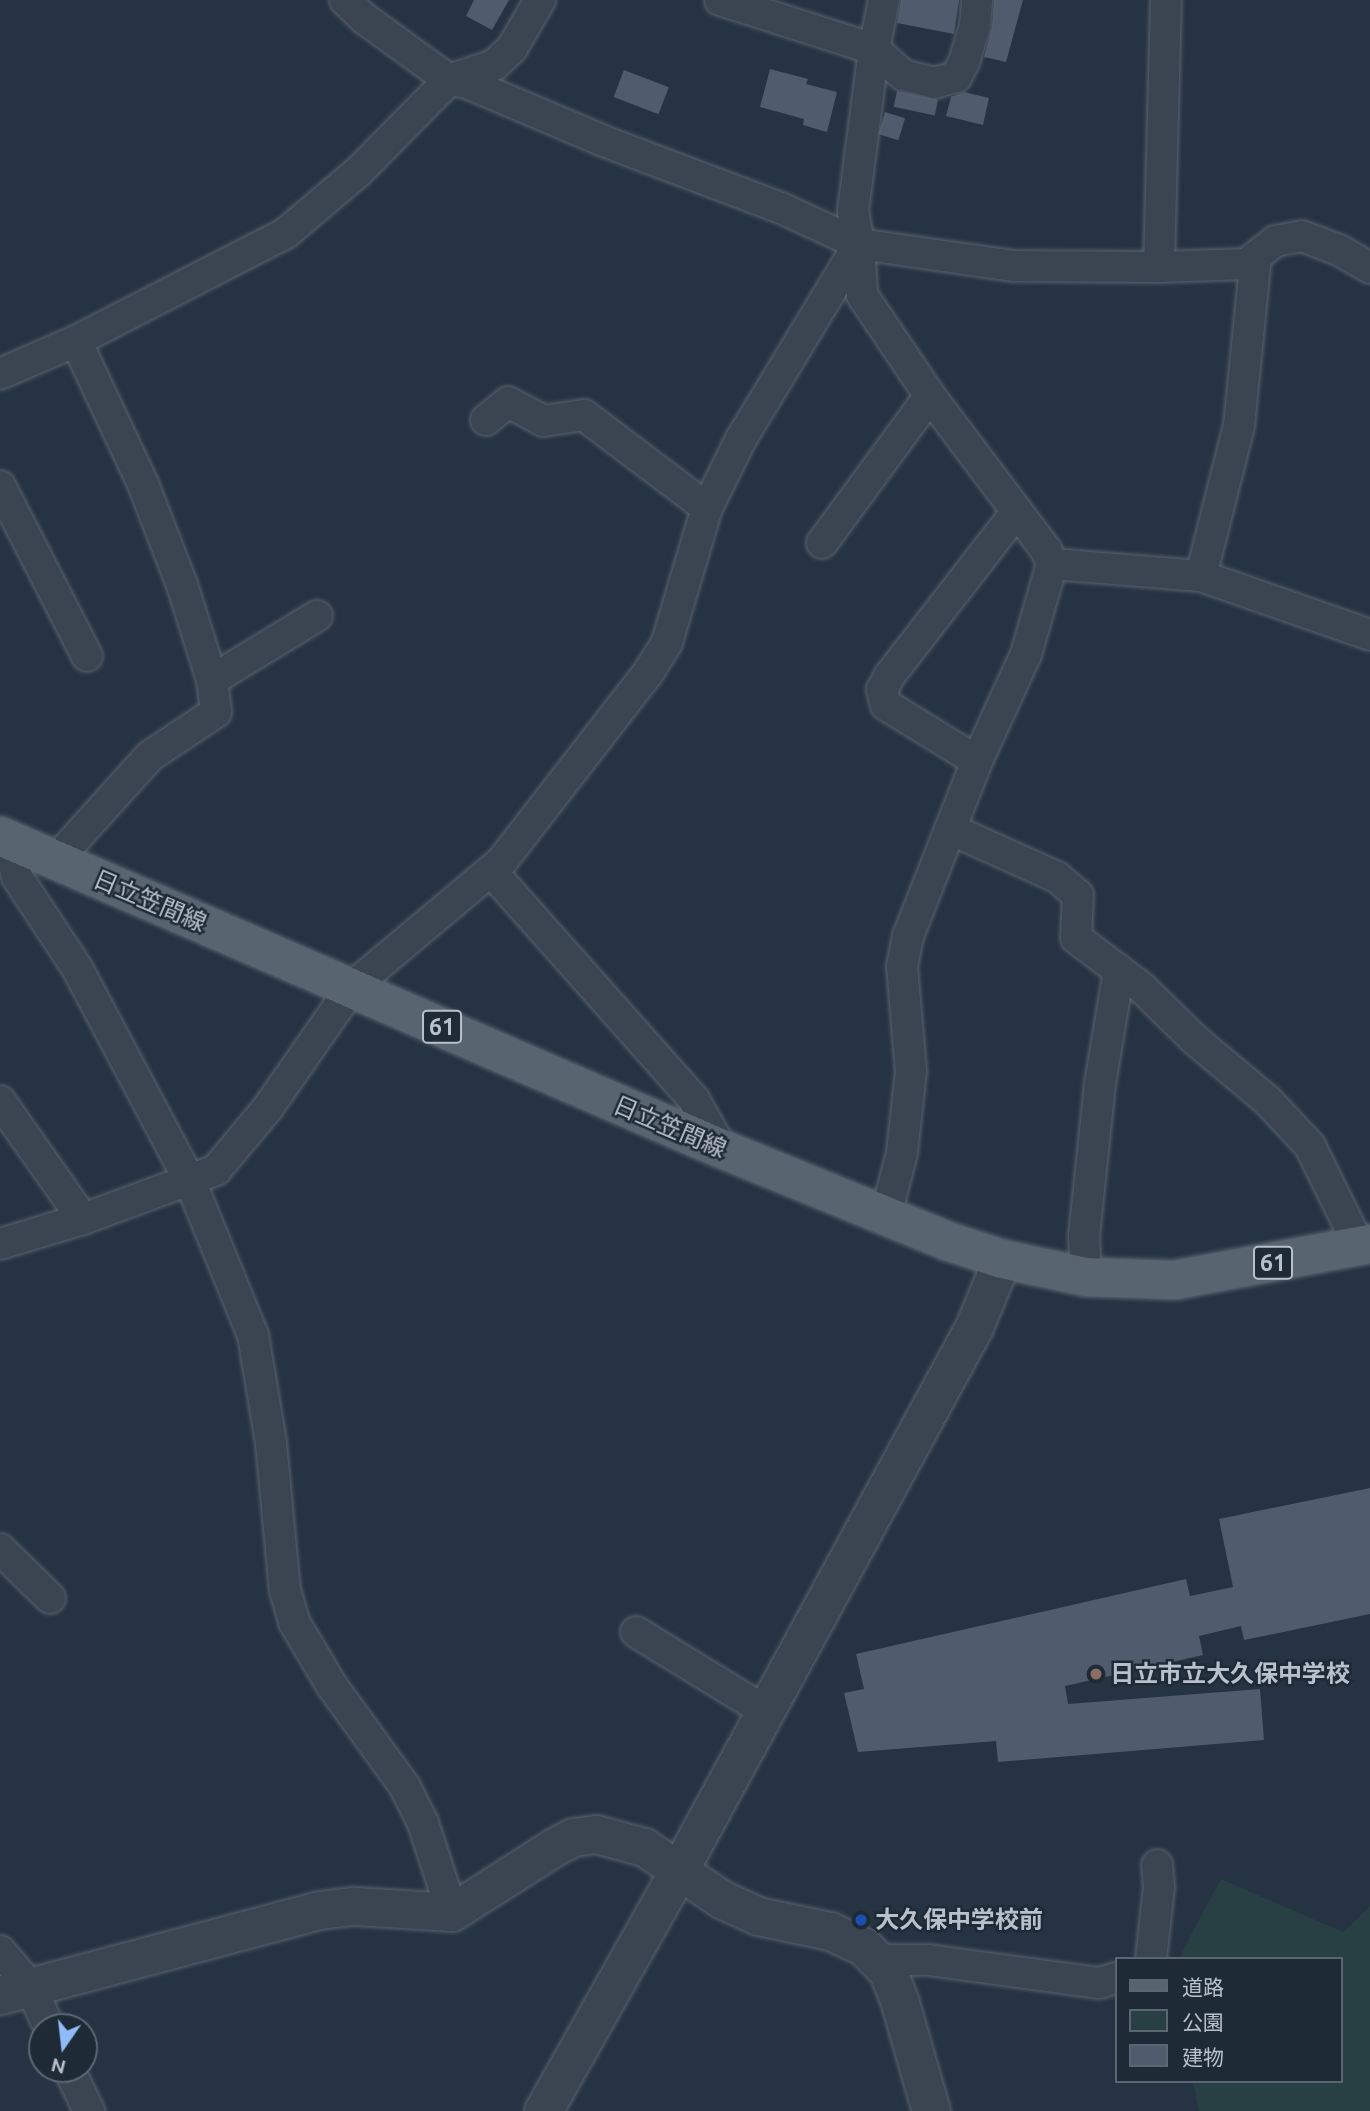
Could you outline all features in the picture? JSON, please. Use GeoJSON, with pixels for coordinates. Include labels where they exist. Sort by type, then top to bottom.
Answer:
{"type":"FeatureCollection","features":[{"type":"Feature","properties":{"kind":"main road","name":"日立笠間線"},"geometry":{"type":"LineString","coordinates":[[0,836],[722,1149],[947,1241],[1002,1259],[1086,1277],[1175,1280],[1364,1245]]}},
{"type":"Feature","properties":{"kind":"street"},"geometry":{"type":"LineString","coordinates":[[345,0],[365,19],[449,80],[467,82],[601,140],[782,208],[859,244],[1014,266],[1159,267],[1246,264],[1275,241],[1302,236],[1339,250],[1370,268]]}},
{"type":"Feature","properties":{"kind":"street"},"geometry":{"type":"LineString","coordinates":[[0,374],[76,341],[286,233],[358,172],[449,80],[494,65],[512,48],[540,0]]}},
{"type":"Feature","properties":{"kind":"street"},"geometry":{"type":"LineString","coordinates":[[720,0],[874,49],[903,75],[933,83],[956,77],[975,26],[977,0]]}},
{"type":"Feature","properties":{"kind":"street"},"geometry":{"type":"LineString","coordinates":[[884,0],[874,49],[853,211],[859,244],[862,295],[930,396],[1046,550],[1052,564],[1026,654],[977,761],[908,936],[902,966],[911,1071],[902,1153],[886,1214]]}},
{"type":"Feature","properties":{"kind":"street"},"geometry":{"type":"LineString","coordinates":[[1159,267],[1166,0]]}},
{"type":"Feature","properties":{"kind":"street"},"geometry":{"type":"LineString","coordinates":[[0,1244],[83,1219],[216,1170],[258,1119],[352,987],[491,871],[572,774],[648,673],[667,642],[707,508],[741,439],[859,244]]}},
{"type":"Feature","properties":{"kind":"street"},"geometry":{"type":"LineString","coordinates":[[1201,576],[1239,426],[1256,257]]}},
{"type":"Feature","properties":{"kind":"street"},"geometry":{"type":"LineString","coordinates":[[56,860],[150,756],[216,712],[212,681],[181,585],[143,484],[76,341]]}},
{"type":"Feature","properties":{"kind":"street"},"geometry":{"type":"LineString","coordinates":[[822,542],[930,396]]}},
{"type":"Feature","properties":{"kind":"street"},"geometry":{"type":"LineString","coordinates":[[486,420],[509,402],[543,421],[584,415],[707,508]]}},
{"type":"Feature","properties":{"kind":"street"},"geometry":{"type":"LineString","coordinates":[[0,486],[87,656]]}},
{"type":"Feature","properties":{"kind":"street"},"geometry":{"type":"LineString","coordinates":[[977,761],[886,705],[882,690],[890,675],[1017,511]]}},
{"type":"Feature","properties":{"kind":"street"},"geometry":{"type":"LineString","coordinates":[[1052,564],[1201,576],[1370,635]]}},
{"type":"Feature","properties":{"kind":"street"},"geometry":{"type":"LineString","coordinates":[[212,681],[317,616]]}},
{"type":"Feature","properties":{"kind":"street"},"geometry":{"type":"LineString","coordinates":[[950,829],[1057,877],[1078,895],[1076,938],[1119,971],[1259,1093],[1310,1146],[1364,1245]]}},
{"type":"Feature","properties":{"kind":"street"},"geometry":{"type":"LineString","coordinates":[[0,843],[13,861],[17,877],[77,968],[190,1181],[253,1335],[271,1443],[285,1590],[294,1622],[326,1676],[405,1787],[422,1823],[452,1912]]}},
{"type":"Feature","properties":{"kind":"street"},"geometry":{"type":"LineString","coordinates":[[491,871],[694,1100],[722,1149]]}},
{"type":"Feature","properties":{"kind":"street"},"geometry":{"type":"LineString","coordinates":[[1086,1277],[1084,1236],[1097,1112],[1119,971]]}},
{"type":"Feature","properties":{"kind":"street"},"geometry":{"type":"LineString","coordinates":[[0,1101],[83,1219]]}},
{"type":"Feature","properties":{"kind":"street"},"geometry":{"type":"LineString","coordinates":[[542,2111],[679,1870],[974,1327],[1002,1259]]}},
{"type":"Feature","properties":{"kind":"street"},"geometry":{"type":"LineString","coordinates":[[0,1549],[50,1598]]}},
{"type":"Feature","properties":{"kind":"street"},"geometry":{"type":"LineString","coordinates":[[636,1632],[765,1712]]}},
{"type":"Feature","properties":{"kind":"street"},"geometry":{"type":"LineString","coordinates":[[15,1991],[320,1910],[365,1906],[452,1912],[573,1837],[596,1834],[644,1847],[721,1899],[758,1916],[830,1931],[864,1947],[887,1970],[900,2003],[931,2111]]}},
{"type":"Feature","properties":{"kind":"street"},"geometry":{"type":"LineString","coordinates":[[1151,1957],[1159,1887],[1157,1866]]}},
{"type":"Feature","properties":{"kind":"street"},"geometry":{"type":"LineString","coordinates":[[0,1951],[15,1991],[36,2013]]}},
{"type":"Feature","properties":{"kind":"street"},"geometry":{"type":"LineString","coordinates":[[877,1960],[928,1960],[1099,1983],[1114,1979]]}},
{"type":"Feature","properties":{"kind":"street"},"geometry":{"type":"LineString","coordinates":[[76,2083],[89,2111]]}},
{"type":"Feature","properties":{"kind":"green space"},"geometry":{"type":"Polygon","coordinates":[[[1221,1879],[1343,1932],[1370,1906],[1370,2111],[1199,2111],[1193,2083],[1342,2083],[1342,1957],[1179,1957],[1221,1879]]]}},
{"type":"Feature","properties":{"kind":"building"},"geometry":{"type":"Polygon","coordinates":[[[474,0],[509,0],[492,30],[466,16],[474,0]]]}},
{"type":"Feature","properties":{"kind":"building"},"geometry":{"type":"Polygon","coordinates":[[[901,0],[959,0],[954,34],[897,23],[901,0]]]}},
{"type":"Feature","properties":{"kind":"building"},"geometry":{"type":"Polygon","coordinates":[[[994,0],[1023,0],[1006,62],[984,57],[992,27],[994,0]]]}},
{"type":"Feature","properties":{"kind":"building"},"geometry":{"type":"Polygon","coordinates":[[[770,69],[808,79],[806,84],[837,92],[827,132],[803,125],[804,119],[760,107],[770,69]]]}},
{"type":"Feature","properties":{"kind":"building"},"geometry":{"type":"Polygon","coordinates":[[[624,70],[669,87],[658,114],[614,97],[624,70]]]}},
{"type":"Feature","properties":{"kind":"building"},"geometry":{"type":"Polygon","coordinates":[[[897,91],[938,100],[935,115],[894,107],[897,91]]]}},
{"type":"Feature","properties":{"kind":"building"},"geometry":{"type":"Polygon","coordinates":[[[964,92],[989,98],[983,125],[946,116],[951,97],[964,92]]]}},
{"type":"Feature","properties":{"kind":"building"},"geometry":{"type":"Polygon","coordinates":[[[885,112],[905,118],[898,140],[878,134],[885,112]]]}},
{"type":"Feature","properties":{"kind":"building"},"geometry":{"type":"Polygon","coordinates":[[[1370,1488],[1370,1614],[1244,1640],[1241,1626],[1199,1636],[1203,1655],[1065,1686],[1068,1704],[1260,1689],[1264,1740],[998,1762],[996,1741],[858,1752],[844,1693],[864,1689],[856,1654],[1186,1579],[1190,1596],[1233,1587],[1219,1519],[1370,1488]]]}},
{"type":"Feature","properties":{"kind":"place","name":"日立市立大久保中学校"},"geometry":{"type":"Point","coordinates":[1096,1674]}},
{"type":"Feature","properties":{"kind":"place","name":"大久保中学校前"},"geometry":{"type":"Point","coordinates":[861,1920]}}]}
